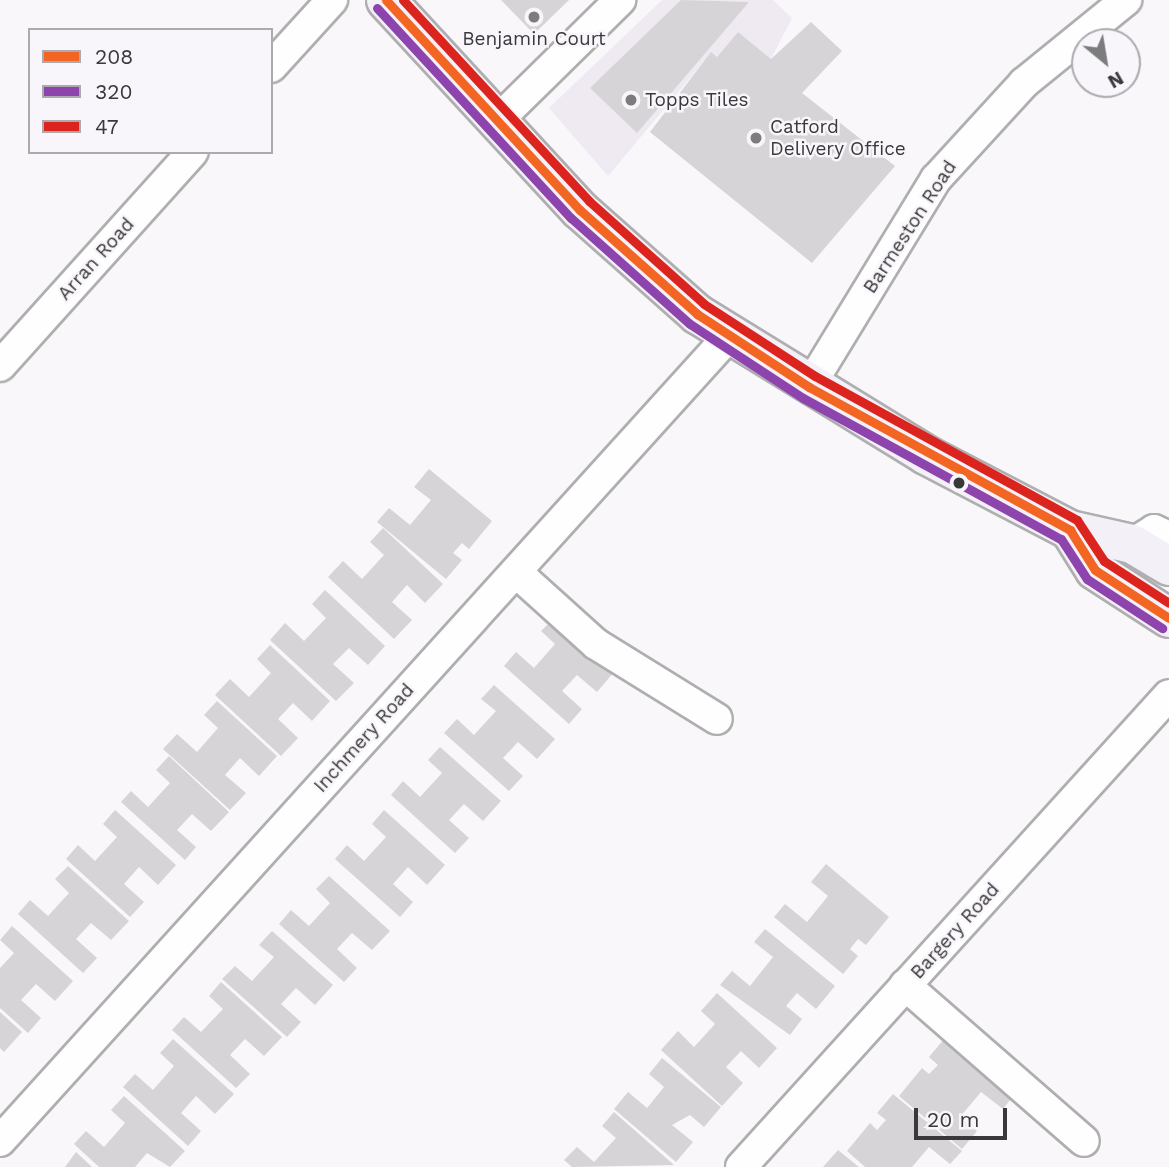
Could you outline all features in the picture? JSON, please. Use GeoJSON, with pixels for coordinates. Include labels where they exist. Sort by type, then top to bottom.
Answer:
{"type":"FeatureCollection","features":[{"type":"Feature","properties":{"kind":"highway"},"geometry":{"type":"LineString","coordinates":[[386,0],[496,121],[620,248],[729,336],[809,387],[1070,530],[1132,544],[1169,566]]}},
{"type":"Feature","properties":{"kind":"highway"},"geometry":{"type":"LineString","coordinates":[[1070,530],[1095,570],[1169,618]]}},
{"type":"Feature","properties":{"kind":"street"},"geometry":{"type":"LineString","coordinates":[[273,65],[332,0]]}},
{"type":"Feature","properties":{"kind":"street"},"geometry":{"type":"LineString","coordinates":[[496,121],[620,0]]}},
{"type":"Feature","properties":{"kind":"street","name":"Barmeston Road"},"geometry":{"type":"LineString","coordinates":[[809,387],[936,179],[1024,83],[1126,0]]}},
{"type":"Feature","properties":{"kind":"street","name":"Arran Road"},"geometry":{"type":"LineString","coordinates":[[0,366],[191,154]]}},
{"type":"Feature","properties":{"kind":"street","name":"Inchmery Road"},"geometry":{"type":"LineString","coordinates":[[0,1141],[729,336]]}},
{"type":"Feature","properties":{"kind":"street"},"geometry":{"type":"LineString","coordinates":[[1132,544],[1154,530],[1169,537]]}},
{"type":"Feature","properties":{"kind":"street"},"geometry":{"type":"LineString","coordinates":[[516,572],[596,644],[717,719]]}},
{"type":"Feature","properties":{"kind":"street","name":"Bargery Road"},"geometry":{"type":"LineString","coordinates":[[741,1167],[1169,695]]}},
{"type":"Feature","properties":{"kind":"street"},"geometry":{"type":"LineString","coordinates":[[905,985],[1084,1141]]}},
{"type":"Feature","properties":{"kind":"shaded area"},"geometry":{"type":"Polygon","coordinates":[[[662,0],[773,0],[792,18],[771,59],[738,32],[717,57],[711,53],[608,176],[549,108],[662,0]]]}},
{"type":"Feature","properties":{"kind":"building","name":"Benjamin Court"},"geometry":{"type":"Polygon","coordinates":[[[501,0],[569,0],[534,34],[501,0]]]}},
{"type":"Feature","properties":{"kind":"building"},"geometry":{"type":"Polygon","coordinates":[[[681,0],[749,2],[637,133],[590,88],[681,0]]]}},
{"type":"Feature","properties":{"kind":"building","name":"Catford Delivery Office"},"geometry":{"type":"Polygon","coordinates":[[[811,22],[842,51],[802,93],[895,166],[812,263],[650,132],[711,52],[717,57],[738,32],[771,59],[811,22]]]}},
{"type":"Feature","properties":{"kind":"building"},"geometry":{"type":"Polygon","coordinates":[[[429,469],[492,521],[469,549],[462,543],[453,553],[462,560],[446,579],[377,522],[389,508],[410,525],[431,500],[414,487],[429,469]]]}},
{"type":"Feature","properties":{"kind":"building"},"geometry":{"type":"Polygon","coordinates":[[[383,528],[443,584],[425,603],[407,585],[392,602],[412,620],[394,639],[328,577],[343,561],[362,579],[384,555],[370,542],[383,528]]]}},
{"type":"Feature","properties":{"kind":"building"},"geometry":{"type":"Polygon","coordinates":[[[325,590],[385,646],[368,665],[349,648],[333,664],[354,683],[336,701],[270,640],[285,623],[304,641],[326,618],[312,604],[325,590]]]}},
{"type":"Feature","properties":{"kind":"building"},"geometry":{"type":"Polygon","coordinates":[[[554,618],[614,672],[597,692],[577,675],[562,691],[582,709],[569,724],[504,666],[516,652],[534,668],[555,644],[541,631],[554,618]]]}},
{"type":"Feature","properties":{"kind":"building"},"geometry":{"type":"Polygon","coordinates":[[[270,645],[330,701],[312,721],[293,703],[278,719],[298,738],[281,756],[215,695],[230,679],[249,697],[271,673],[257,659],[270,645]]]}},
{"type":"Feature","properties":{"kind":"building"},"geometry":{"type":"Polygon","coordinates":[[[494,685],[555,739],[537,759],[518,742],[503,758],[523,776],[509,791],[444,733],[457,719],[474,735],[496,711],[481,699],[494,685]]]}},
{"type":"Feature","properties":{"kind":"building"},"geometry":{"type":"Polygon","coordinates":[[[217,701],[277,756],[259,776],[240,758],[225,775],[246,793],[230,810],[163,749],[177,734],[197,752],[218,728],[204,715],[217,701]]]}},
{"type":"Feature","properties":{"kind":"building"},"geometry":{"type":"Polygon","coordinates":[[[440,747],[501,801],[483,821],[464,804],[449,820],[469,838],[455,853],[391,795],[403,781],[420,797],[442,773],[428,760],[440,747]]]}},
{"type":"Feature","properties":{"kind":"building"},"geometry":{"type":"Polygon","coordinates":[[[169,756],[229,812],[211,831],[192,814],[177,830],[196,847],[185,860],[121,802],[131,791],[148,807],[170,783],[156,770],[169,756]]]}},
{"type":"Feature","properties":{"kind":"building"},"geometry":{"type":"Polygon","coordinates":[[[115,810],[176,865],[158,885],[139,867],[124,884],[144,902],[130,917],[66,859],[78,845],[95,861],[117,837],[103,824],[115,810]]]}},
{"type":"Feature","properties":{"kind":"building"},"geometry":{"type":"Polygon","coordinates":[[[384,810],[445,865],[427,885],[408,867],[393,884],[413,902],[400,917],[335,859],[347,845],[364,861],[386,837],[372,824],[384,810]]]}},
{"type":"Feature","properties":{"kind":"building"},"geometry":{"type":"Polygon","coordinates":[[[826,864],[889,917],[866,945],[858,939],[850,949],[858,956],[843,974],[774,917],[785,904],[807,922],[828,896],[811,882],[826,864]]]}},
{"type":"Feature","properties":{"kind":"building"},"geometry":{"type":"Polygon","coordinates":[[[68,866],[129,921],[111,940],[91,923],[76,939],[97,958],[83,973],[18,914],[30,900],[48,916],[69,893],[55,879],[68,866]]]}},
{"type":"Feature","properties":{"kind":"building"},"geometry":{"type":"Polygon","coordinates":[[[329,876],[390,931],[372,950],[352,933],[337,949],[357,968],[344,982],[279,924],[291,910],[309,926],[330,903],[316,889],[329,876]]]}},
{"type":"Feature","properties":{"kind":"building"},"geometry":{"type":"Polygon","coordinates":[[[12,926],[73,981],[55,1001],[36,984],[21,1000],[41,1018],[28,1033],[0,1008],[0,968],[14,953],[0,940],[12,926]]]}},
{"type":"Feature","properties":{"kind":"building"},"geometry":{"type":"Polygon","coordinates":[[[765,929],[835,986],[816,1009],[797,993],[786,1006],[802,1019],[790,1035],[720,985],[732,971],[750,986],[773,957],[754,942],[765,929]]]}},
{"type":"Feature","properties":{"kind":"building"},"geometry":{"type":"Polygon","coordinates":[[[272,931],[333,985],[315,1005],[296,988],[281,1004],[301,1022],[287,1037],[222,979],[235,966],[252,981],[274,957],[259,945],[272,931]]]}},
{"type":"Feature","properties":{"kind":"building"},"geometry":{"type":"Polygon","coordinates":[[[221,982],[282,1037],[264,1056],[245,1039],[230,1055],[250,1074],[236,1088],[172,1030],[184,1017],[201,1032],[223,1009],[209,996],[221,982]]]}},
{"type":"Feature","properties":{"kind":"building"},"geometry":{"type":"Polygon","coordinates":[[[717,993],[777,1048],[759,1068],[741,1051],[726,1067],[743,1083],[722,1106],[661,1050],[678,1031],[694,1047],[715,1024],[701,1011],[717,993]]]}},
{"type":"Feature","properties":{"kind":"building"},"geometry":{"type":"Polygon","coordinates":[[[0,1012],[22,1032],[4,1052],[0,1048],[0,1012]]]}},
{"type":"Feature","properties":{"kind":"building"},"geometry":{"type":"Polygon","coordinates":[[[945,1038],[1014,1095],[1003,1109],[981,1092],[960,1117],[977,1131],[962,1149],[899,1096],[922,1068],[929,1074],[938,1065],[929,1057],[945,1038]]]}},
{"type":"Feature","properties":{"kind":"building"},"geometry":{"type":"Polygon","coordinates":[[[173,1039],[234,1094],[215,1114],[196,1096],[181,1113],[201,1131],[188,1146],[123,1087],[135,1074],[153,1090],[174,1066],[160,1053],[173,1039]]]}},
{"type":"Feature","properties":{"kind":"building"},"geometry":{"type":"Polygon","coordinates":[[[662,1058],[721,1107],[704,1127],[690,1115],[672,1125],[693,1142],[676,1162],[614,1109],[628,1092],[647,1108],[664,1087],[649,1074],[662,1058]]]}},
{"type":"Feature","properties":{"kind":"building"},"geometry":{"type":"Polygon","coordinates":[[[893,1094],[962,1151],[950,1164],[929,1147],[912,1167],[865,1167],[847,1151],[870,1123],[877,1130],[886,1120],[877,1113],[893,1094]]]}},
{"type":"Feature","properties":{"kind":"building"},"geometry":{"type":"Polygon","coordinates":[[[124,1096],[185,1151],[170,1167],[147,1153],[135,1167],[99,1167],[74,1144],[86,1131],[104,1147],[125,1123],[111,1110],[124,1096]]]}},
{"type":"Feature","properties":{"kind":"building"},"geometry":{"type":"Polygon","coordinates":[[[614,1112],[674,1165],[572,1167],[564,1160],[577,1147],[594,1162],[616,1138],[602,1126],[614,1112]]]}},
{"type":"Feature","properties":{"kind":"building"},"geometry":{"type":"Polygon","coordinates":[[[838,1150],[859,1167],[823,1167],[838,1150]]]}},
{"type":"Feature","properties":{"kind":"building"},"geometry":{"type":"Polygon","coordinates":[[[76,1152],[92,1167],[65,1167],[76,1152]]]}},
{"type":"Feature","properties":{"kind":"transit line","name":"208"},"geometry":{"type":"LineString","coordinates":[[386,0],[580,210],[697,314],[809,387],[1070,530],[1095,570],[1169,618]]}},
{"type":"Feature","properties":{"kind":"transit line","name":"47"},"geometry":{"type":"LineString","coordinates":[[403,0],[589,201],[704,304],[815,376],[1077,520],[1104,561],[1169,603]]}},
{"type":"Feature","properties":{"kind":"transit line","name":"320"},"geometry":{"type":"LineString","coordinates":[[377,8],[571,218],[690,324],[803,398],[1061,539],[1087,579],[1162,628]]}},
{"type":"Feature","properties":{"kind":"place","name":"Benjamin Court"},"geometry":{"type":"Point","coordinates":[534,17]}},
{"type":"Feature","properties":{"kind":"place","name":"Topps Tiles"},"geometry":{"type":"Point","coordinates":[631,100]}},
{"type":"Feature","properties":{"kind":"place","name":"Catford Delivery Office"},"geometry":{"type":"Point","coordinates":[756,138]}}]}
